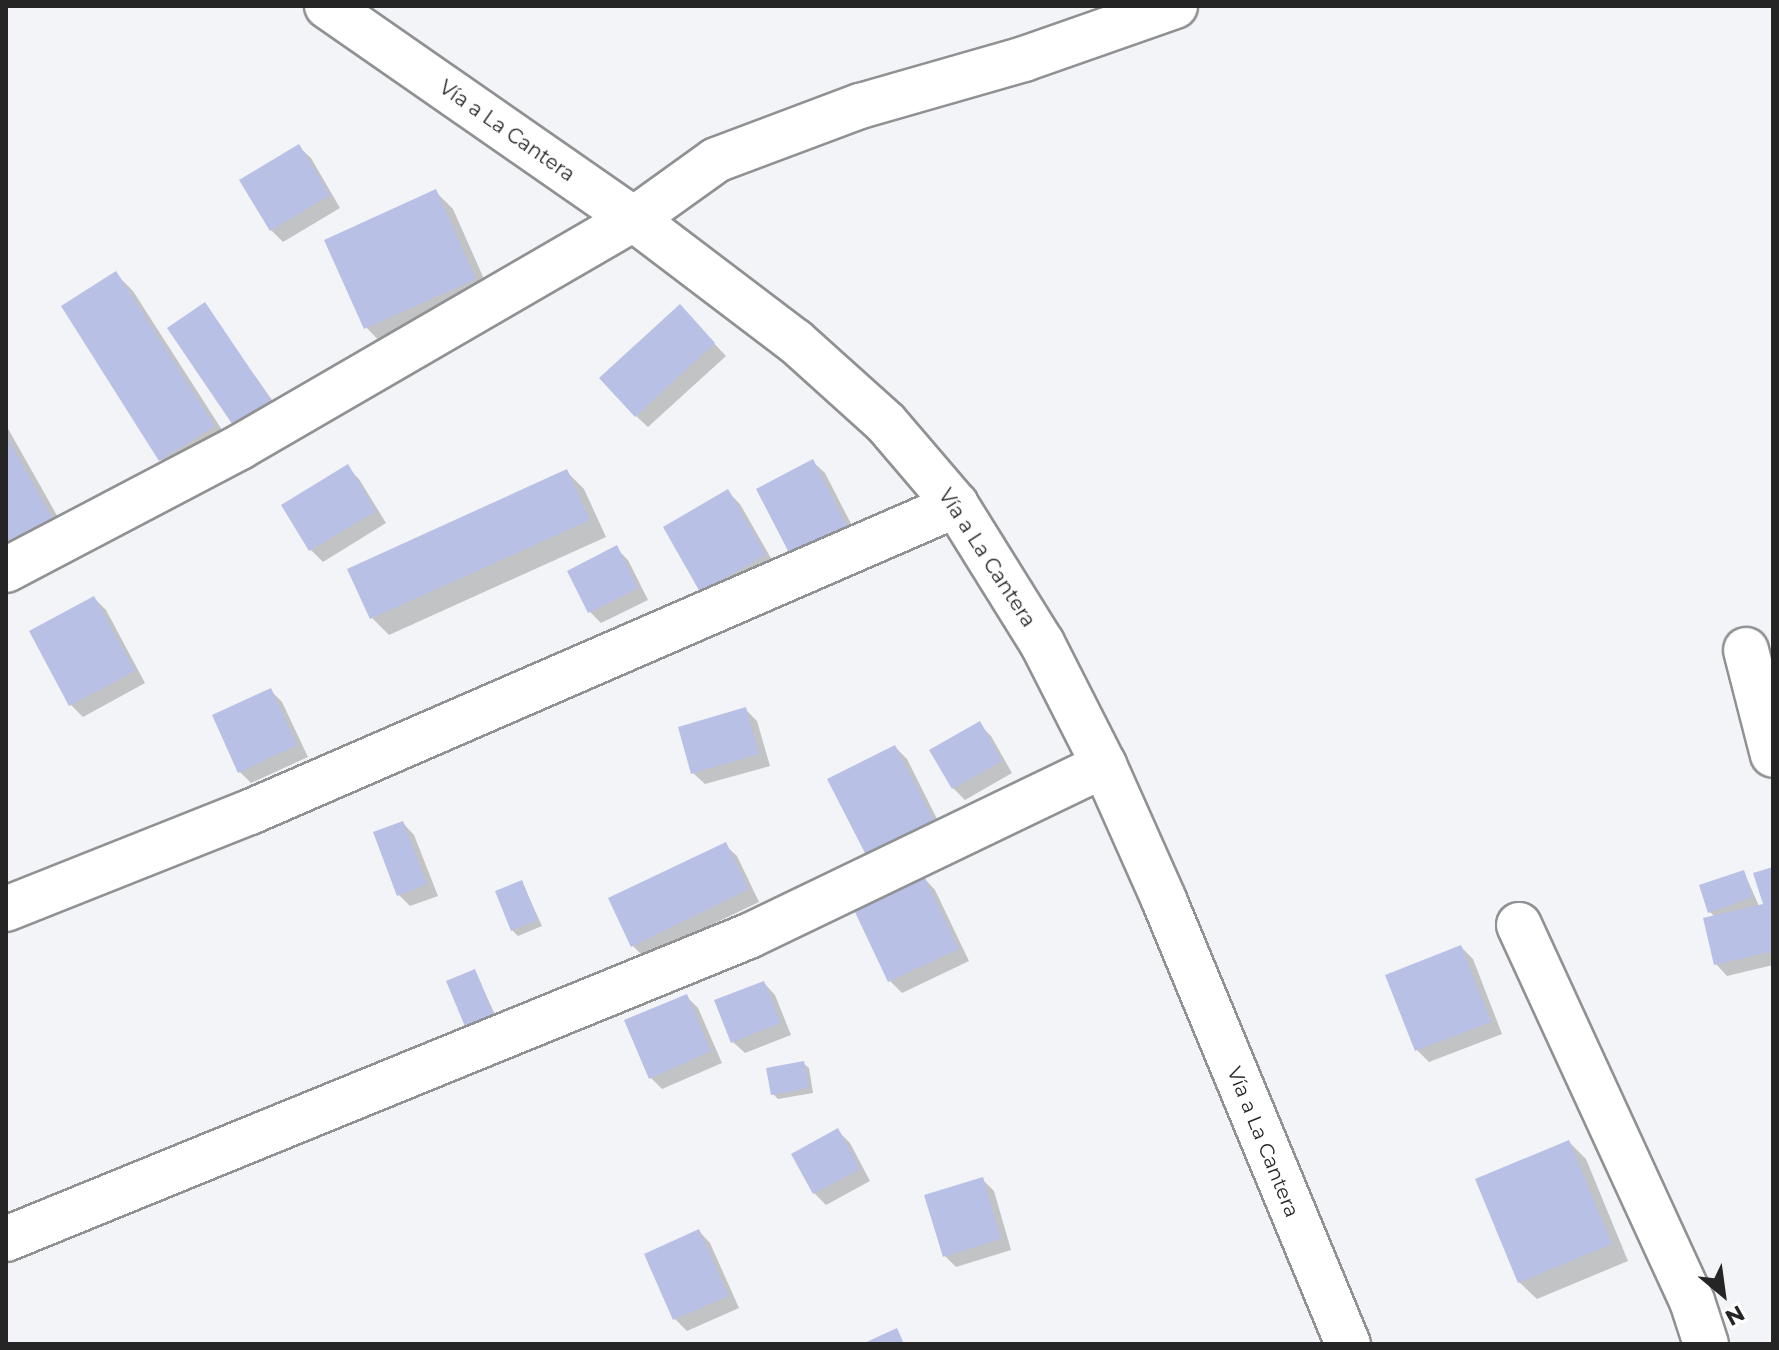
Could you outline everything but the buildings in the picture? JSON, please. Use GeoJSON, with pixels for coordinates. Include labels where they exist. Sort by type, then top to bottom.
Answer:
{"type":"FeatureCollection","features":[{"type":"Feature","properties":{"kind":"street","name":"Vía a La Cantera"},"geometry":{"type":"LineString","coordinates":[[327,6],[634,219],[838,378],[919,459],[956,505],[1042,643],[1104,765],[1164,900],[1348,1344]]}},
{"type":"Feature","properties":{"kind":"street"},"geometry":{"type":"LineString","coordinates":[[6,570],[240,447],[634,219],[716,160],[860,106],[1024,59],[1175,6]]}},
{"type":"Feature","properties":{"kind":"street"},"geometry":{"type":"LineString","coordinates":[[6,909],[250,812],[956,505]]}},
{"type":"Feature","properties":{"kind":"street"},"geometry":{"type":"LineString","coordinates":[[1746,650],[1773,755]]}},
{"type":"Feature","properties":{"kind":"street"},"geometry":{"type":"LineString","coordinates":[[6,1239],[749,936],[1104,765]]}},
{"type":"Feature","properties":{"kind":"street"},"geometry":{"type":"LineString","coordinates":[[1519,925],[1692,1301],[1706,1344]]}}]}
